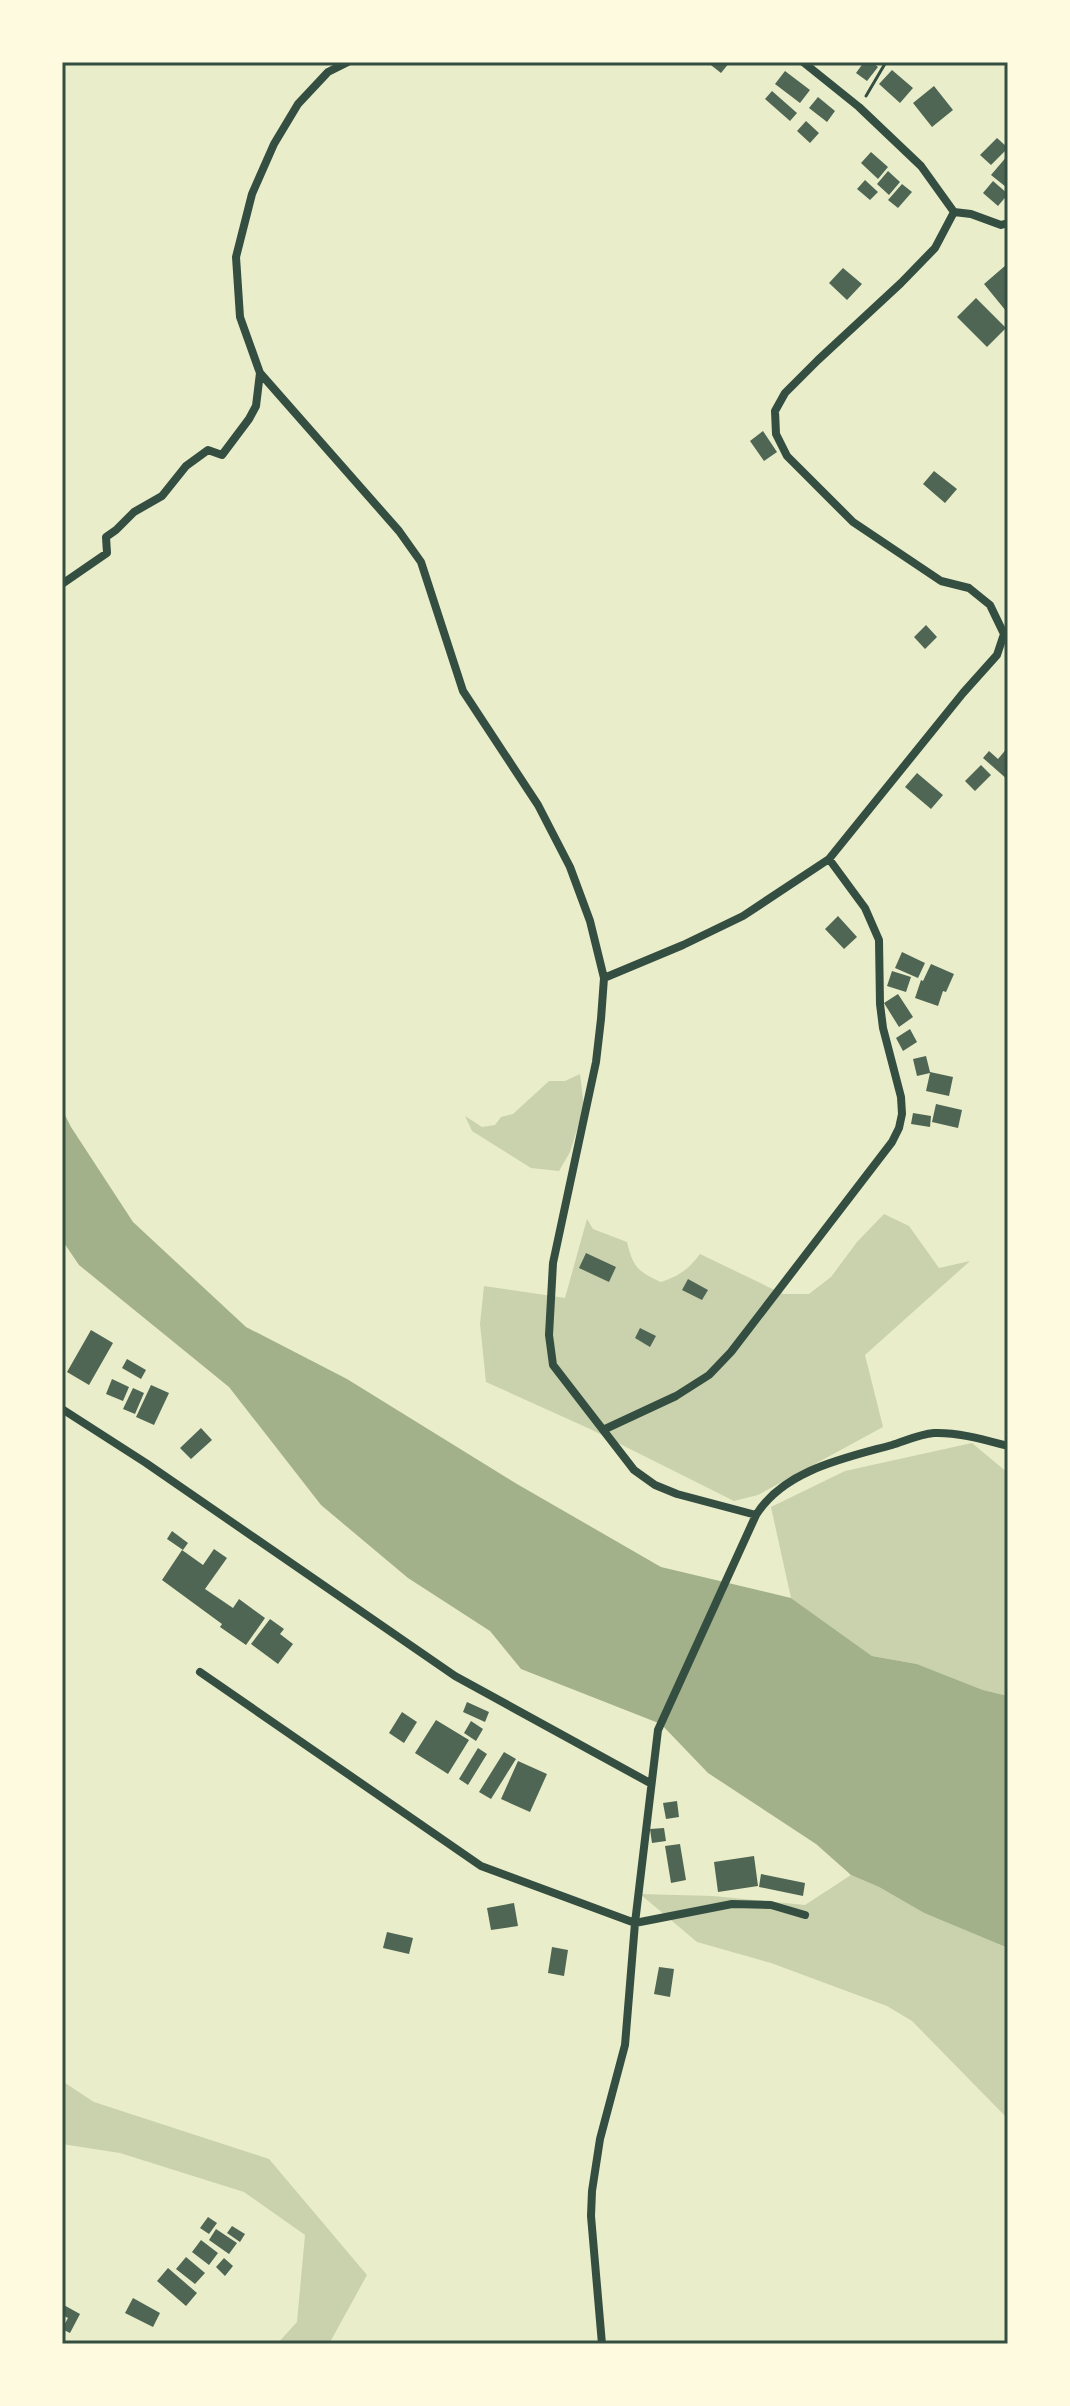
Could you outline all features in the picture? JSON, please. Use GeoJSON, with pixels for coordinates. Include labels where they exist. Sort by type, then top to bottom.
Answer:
{"type":"FeatureCollection","features":[{"type":"Feature","properties":{"kind":"street"},"geometry":{"type":"LineString","coordinates":[[348,62],[328,72],[298,104],[274,144],[252,194],[236,257],[240,317],[260,373],[399,531],[421,562],[463,691],[538,805],[570,867],[590,921],[604,978],[596,1062],[553,1263],[549,1335],[553,1365],[634,1470],[655,1485],[677,1494],[756,1515]]}},
{"type":"Feature","properties":{"kind":"street"},"geometry":{"type":"LineString","coordinates":[[803,62],[859,107],[921,166],[954,212],[971,214],[1001,225],[1008,223]]}},
{"type":"Feature","properties":{"kind":"street"},"geometry":{"type":"LineString","coordinates":[[604,978],[743,916],[829,859],[997,655],[1004,634],[990,605],[969,588],[941,581],[853,522],[787,456],[776,434],[775,411],[785,393],[935,248],[954,212]]}},
{"type":"Feature","properties":{"kind":"street"},"geometry":{"type":"LineString","coordinates":[[62,584],[107,553],[106,537],[134,512],[162,496],[186,466],[208,450],[222,455],[256,406],[260,373]]}},
{"type":"Feature","properties":{"kind":"street"},"geometry":{"type":"LineString","coordinates":[[603,1430],[676,1396],[709,1375],[740,1340],[892,1142],[899,1128],[901,1097],[880,1004],[879,940],[865,908],[829,859]]}},
{"type":"Feature","properties":{"kind":"street"},"geometry":{"type":"LineString","coordinates":[[62,1409],[146,1463],[455,1676],[650,1783]]}},
{"type":"Feature","properties":{"kind":"street"},"geometry":{"type":"LineString","coordinates":[[602,2344],[591,2216],[592,2191],[600,2139],[625,2045],[635,1923],[658,1730],[742,1544],[764,1502],[776,1491],[825,1464],[933,1433],[1008,1446]]}},
{"type":"Feature","properties":{"kind":"street"},"geometry":{"type":"LineString","coordinates":[[200,1672],[481,1866],[635,1923],[732,1904],[771,1905],[805,1915]]}},
{"type":"Feature","properties":{"kind":"path"},"geometry":{"type":"LineString","coordinates":[[859,107],[886,62]]}},
{"type":"Feature","properties":{"kind":"shaded area"},"geometry":{"type":"Polygon","coordinates":[[[580,1074],[584,1107],[570,1152],[559,1171],[531,1168],[472,1131],[465,1116],[482,1127],[495,1125],[501,1117],[513,1114],[549,1081],[565,1081],[580,1074]]]}},
{"type":"Feature","properties":{"kind":"shaded area"},"geometry":{"type":"Polygon","coordinates":[[[62,1109],[133,1222],[246,1327],[347,1379],[517,1484],[661,1567],[791,1598],[872,1656],[917,1664],[983,1690],[1008,1696],[1008,1948],[924,1913],[851,1875],[816,1844],[708,1773],[661,1724],[521,1669],[490,1631],[408,1578],[321,1505],[229,1387],[79,1265],[62,1240],[62,1109]]]}},
{"type":"Feature","properties":{"kind":"shaded area"},"geometry":{"type":"Polygon","coordinates":[[[884,1214],[909,1226],[939,1268],[970,1261],[865,1355],[883,1427],[758,1495],[734,1501],[590,1429],[486,1382],[480,1324],[484,1286],[565,1298],[587,1219],[593,1229],[627,1242],[638,1268],[661,1282],[683,1271],[700,1254],[783,1294],[809,1294],[831,1277],[857,1242],[884,1214]]]}},
{"type":"Feature","properties":{"kind":"shaded area"},"geometry":{"type":"Polygon","coordinates":[[[972,1443],[1008,1473],[1008,1696],[983,1690],[917,1664],[872,1656],[791,1598],[771,1507],[845,1471],[972,1443]]]}},
{"type":"Feature","properties":{"kind":"shaded area"},"geometry":{"type":"Polygon","coordinates":[[[851,1875],[924,1913],[1008,1948],[1008,2119],[912,2021],[887,2006],[771,1963],[697,1942],[640,1894],[713,1896],[805,1905],[851,1875]]]}},
{"type":"Feature","properties":{"kind":"shaded area"},"geometry":{"type":"Polygon","coordinates":[[[62,2081],[94,2102],[269,2159],[367,2275],[329,2344],[277,2344],[297,2322],[305,2235],[244,2192],[120,2153],[62,2144],[62,2081]]]}},
{"type":"Feature","properties":{"kind":"building"},"geometry":{"type":"Polygon","coordinates":[[[707,62],[730,62],[721,73],[707,62]]]}},
{"type":"Feature","properties":{"kind":"building"},"geometry":{"type":"Polygon","coordinates":[[[864,62],[872,62],[878,67],[867,81],[856,73],[864,62]]]}},
{"type":"Feature","properties":{"kind":"building"},"geometry":{"type":"Polygon","coordinates":[[[892,70],[913,88],[900,103],[879,84],[892,70]]]}},
{"type":"Feature","properties":{"kind":"building"},"geometry":{"type":"Polygon","coordinates":[[[785,71],[810,90],[800,103],[775,84],[785,71]]]}},
{"type":"Feature","properties":{"kind":"building"},"geometry":{"type":"Polygon","coordinates":[[[934,86],[953,110],[932,127],[913,103],[934,86]]]}},
{"type":"Feature","properties":{"kind":"building"},"geometry":{"type":"Polygon","coordinates":[[[772,91],[797,113],[790,121],[765,99],[772,91]]]}},
{"type":"Feature","properties":{"kind":"building"},"geometry":{"type":"Polygon","coordinates":[[[818,97],[835,111],[827,122],[809,108],[818,97]]]}},
{"type":"Feature","properties":{"kind":"building"},"geometry":{"type":"Polygon","coordinates":[[[806,121],[819,133],[810,143],[797,131],[806,121]]]}},
{"type":"Feature","properties":{"kind":"building"},"geometry":{"type":"Polygon","coordinates":[[[997,138],[1008,148],[991,165],[980,155],[997,138]]]}},
{"type":"Feature","properties":{"kind":"building"},"geometry":{"type":"Polygon","coordinates":[[[871,152],[888,167],[878,179],[861,163],[871,152]]]}},
{"type":"Feature","properties":{"kind":"building"},"geometry":{"type":"Polygon","coordinates":[[[1008,155],[1008,185],[1006,187],[991,175],[1008,155]]]}},
{"type":"Feature","properties":{"kind":"building"},"geometry":{"type":"Polygon","coordinates":[[[888,171],[900,182],[889,195],[877,184],[888,171]]]}},
{"type":"Feature","properties":{"kind":"building"},"geometry":{"type":"Polygon","coordinates":[[[865,180],[878,192],[870,200],[857,189],[865,180]]]}},
{"type":"Feature","properties":{"kind":"building"},"geometry":{"type":"Polygon","coordinates":[[[993,181],[1008,194],[998,206],[983,193],[993,181]]]}},
{"type":"Feature","properties":{"kind":"building"},"geometry":{"type":"Polygon","coordinates":[[[902,184],[912,192],[898,208],[888,200],[902,184]]]}},
{"type":"Feature","properties":{"kind":"building"},"geometry":{"type":"Polygon","coordinates":[[[1006,265],[1008,267],[1006,311],[984,284],[1006,265]]]}},
{"type":"Feature","properties":{"kind":"building"},"geometry":{"type":"Polygon","coordinates":[[[843,268],[862,284],[847,300],[829,283],[843,268]]]}},
{"type":"Feature","properties":{"kind":"building"},"geometry":{"type":"Polygon","coordinates":[[[976,298],[1006,328],[987,347],[957,317],[976,298]]]}},
{"type":"Feature","properties":{"kind":"building"},"geometry":{"type":"Polygon","coordinates":[[[763,431],[777,452],[764,461],[750,441],[763,431]]]}},
{"type":"Feature","properties":{"kind":"building"},"geometry":{"type":"Polygon","coordinates":[[[934,471],[957,489],[945,503],[923,484],[934,471]]]}},
{"type":"Feature","properties":{"kind":"building"},"geometry":{"type":"Polygon","coordinates":[[[926,625],[937,637],[925,649],[914,637],[926,625]]]}},
{"type":"Feature","properties":{"kind":"building"},"geometry":{"type":"Polygon","coordinates":[[[1008,747],[1008,780],[983,758],[989,751],[998,759],[1008,747]]]}},
{"type":"Feature","properties":{"kind":"building"},"geometry":{"type":"Polygon","coordinates":[[[981,765],[991,775],[975,791],[965,781],[981,765]]]}},
{"type":"Feature","properties":{"kind":"building"},"geometry":{"type":"Polygon","coordinates":[[[917,773],[943,795],[931,809],[905,787],[917,773]]]}},
{"type":"Feature","properties":{"kind":"building"},"geometry":{"type":"Polygon","coordinates":[[[838,916],[857,937],[844,949],[825,929],[838,916]]]}},
{"type":"Feature","properties":{"kind":"building"},"geometry":{"type":"Polygon","coordinates":[[[902,952],[925,963],[918,978],[895,968],[902,952]]]}},
{"type":"Feature","properties":{"kind":"building"},"geometry":{"type":"Polygon","coordinates":[[[931,964],[954,974],[938,1006],[915,998],[931,964]]]}},
{"type":"Feature","properties":{"kind":"building"},"geometry":{"type":"Polygon","coordinates":[[[892,971],[911,977],[906,992],[887,986],[892,971]]]}},
{"type":"Feature","properties":{"kind":"building"},"geometry":{"type":"Polygon","coordinates":[[[898,994],[913,1017],[899,1027],[884,1003],[898,994]]]}},
{"type":"Feature","properties":{"kind":"building"},"geometry":{"type":"Polygon","coordinates":[[[910,1029],[917,1042],[903,1051],[896,1038],[910,1029]]]}},
{"type":"Feature","properties":{"kind":"building"},"geometry":{"type":"Polygon","coordinates":[[[926,1056],[930,1072],[953,1077],[949,1096],[926,1091],[930,1073],[917,1076],[913,1059],[926,1056]]]}},
{"type":"Feature","properties":{"kind":"building"},"geometry":{"type":"Polygon","coordinates":[[[936,1104],[962,1110],[958,1128],[932,1122],[936,1104]]]}},
{"type":"Feature","properties":{"kind":"building"},"geometry":{"type":"Polygon","coordinates":[[[913,1113],[931,1116],[930,1127],[911,1124],[913,1113]]]}},
{"type":"Feature","properties":{"kind":"building"},"geometry":{"type":"Polygon","coordinates":[[[586,1253],[616,1267],[609,1282],[579,1268],[586,1253]]]}},
{"type":"Feature","properties":{"kind":"building"},"geometry":{"type":"Polygon","coordinates":[[[688,1279],[708,1290],[702,1300],[682,1290],[688,1279]]]}},
{"type":"Feature","properties":{"kind":"building"},"geometry":{"type":"Polygon","coordinates":[[[640,1328],[656,1336],[650,1347],[635,1338],[640,1328]]]}},
{"type":"Feature","properties":{"kind":"building"},"geometry":{"type":"Polygon","coordinates":[[[91,1330],[113,1343],[89,1385],[67,1372],[91,1330]]]}},
{"type":"Feature","properties":{"kind":"building"},"geometry":{"type":"Polygon","coordinates":[[[127,1359],[146,1370],[141,1379],[122,1368],[127,1359]]]}},
{"type":"Feature","properties":{"kind":"building"},"geometry":{"type":"Polygon","coordinates":[[[112,1379],[129,1387],[123,1401],[106,1394],[112,1379]]]}},
{"type":"Feature","properties":{"kind":"building"},"geometry":{"type":"Polygon","coordinates":[[[151,1385],[169,1393],[154,1425],[136,1417],[151,1385]]]}},
{"type":"Feature","properties":{"kind":"building"},"geometry":{"type":"Polygon","coordinates":[[[133,1388],[144,1393],[135,1414],[123,1409],[133,1388]]]}},
{"type":"Feature","properties":{"kind":"building"},"geometry":{"type":"Polygon","coordinates":[[[201,1428],[212,1440],[191,1459],[180,1448],[201,1428]]]}},
{"type":"Feature","properties":{"kind":"building"},"geometry":{"type":"Polygon","coordinates":[[[172,1531],[188,1543],[183,1550],[167,1539],[172,1531]]]}},
{"type":"Feature","properties":{"kind":"building"},"geometry":{"type":"Polygon","coordinates":[[[214,1549],[227,1558],[205,1589],[233,1608],[239,1599],[265,1618],[246,1645],[162,1580],[182,1550],[203,1565],[214,1549]]]}},
{"type":"Feature","properties":{"kind":"building"},"geometry":{"type":"Polygon","coordinates":[[[270,1619],[284,1629],[280,1634],[293,1644],[278,1664],[251,1644],[270,1619]]]}},
{"type":"Feature","properties":{"kind":"building"},"geometry":{"type":"Polygon","coordinates":[[[467,1702],[489,1712],[485,1722],[463,1712],[467,1702]]]}},
{"type":"Feature","properties":{"kind":"building"},"geometry":{"type":"Polygon","coordinates":[[[402,1712],[417,1722],[404,1743],[389,1733],[402,1712]]]}},
{"type":"Feature","properties":{"kind":"building"},"geometry":{"type":"Polygon","coordinates":[[[436,1720],[469,1740],[448,1774],[415,1753],[436,1720]]]}},
{"type":"Feature","properties":{"kind":"building"},"geometry":{"type":"Polygon","coordinates":[[[471,1721],[483,1729],[476,1741],[464,1733],[471,1721]]]}},
{"type":"Feature","properties":{"kind":"building"},"geometry":{"type":"Polygon","coordinates":[[[478,1748],[487,1754],[468,1785],[459,1779],[478,1748]]]}},
{"type":"Feature","properties":{"kind":"building"},"geometry":{"type":"Polygon","coordinates":[[[504,1752],[516,1759],[491,1799],[479,1792],[504,1752]]]}},
{"type":"Feature","properties":{"kind":"building"},"geometry":{"type":"Polygon","coordinates":[[[518,1761],[547,1774],[530,1812],[501,1799],[518,1761]]]}},
{"type":"Feature","properties":{"kind":"building"},"geometry":{"type":"Polygon","coordinates":[[[677,1801],[679,1817],[666,1819],[663,1803],[677,1801]]]}},
{"type":"Feature","properties":{"kind":"building"},"geometry":{"type":"Polygon","coordinates":[[[664,1828],[666,1841],[652,1843],[650,1829],[664,1828]]]}},
{"type":"Feature","properties":{"kind":"building"},"geometry":{"type":"Polygon","coordinates":[[[680,1844],[686,1880],[671,1883],[665,1846],[680,1844]]]}},
{"type":"Feature","properties":{"kind":"building"},"geometry":{"type":"Polygon","coordinates":[[[754,1856],[758,1886],[718,1892],[714,1862],[754,1856]]]}},
{"type":"Feature","properties":{"kind":"building"},"geometry":{"type":"Polygon","coordinates":[[[761,1874],[805,1883],[803,1896],[759,1887],[761,1874]]]}},
{"type":"Feature","properties":{"kind":"building"},"geometry":{"type":"Polygon","coordinates":[[[514,1903],[518,1926],[491,1930],[487,1908],[514,1903]]]}},
{"type":"Feature","properties":{"kind":"building"},"geometry":{"type":"Polygon","coordinates":[[[387,1932],[413,1938],[409,1954],[383,1948],[387,1932]]]}},
{"type":"Feature","properties":{"kind":"building"},"geometry":{"type":"Polygon","coordinates":[[[552,1947],[568,1950],[564,1976],[548,1973],[552,1947]]]}},
{"type":"Feature","properties":{"kind":"building"},"geometry":{"type":"Polygon","coordinates":[[[659,1967],[674,1969],[670,1997],[654,1994],[659,1967]]]}},
{"type":"Feature","properties":{"kind":"building"},"geometry":{"type":"Polygon","coordinates":[[[208,2217],[217,2223],[209,2234],[200,2228],[208,2217]]]}},
{"type":"Feature","properties":{"kind":"building"},"geometry":{"type":"Polygon","coordinates":[[[232,2226],[245,2234],[240,2242],[227,2233],[232,2226]]]}},
{"type":"Feature","properties":{"kind":"building"},"geometry":{"type":"Polygon","coordinates":[[[216,2229],[237,2243],[229,2254],[209,2240],[216,2229]]]}},
{"type":"Feature","properties":{"kind":"building"},"geometry":{"type":"Polygon","coordinates":[[[201,2240],[218,2253],[209,2265],[192,2252],[201,2240]]]}},
{"type":"Feature","properties":{"kind":"building"},"geometry":{"type":"Polygon","coordinates":[[[186,2257],[205,2273],[195,2284],[176,2269],[186,2257]]]}},
{"type":"Feature","properties":{"kind":"building"},"geometry":{"type":"Polygon","coordinates":[[[224,2258],[233,2266],[225,2276],[216,2267],[224,2258]]]}},
{"type":"Feature","properties":{"kind":"building"},"geometry":{"type":"Polygon","coordinates":[[[168,2268],[197,2293],[186,2306],[157,2281],[168,2268]]]}},
{"type":"Feature","properties":{"kind":"building"},"geometry":{"type":"Polygon","coordinates":[[[133,2298],[160,2313],[153,2327],[125,2313],[133,2298]]]}},
{"type":"Feature","properties":{"kind":"building"},"geometry":{"type":"Polygon","coordinates":[[[62,2304],[80,2314],[70,2333],[62,2329],[68,2318],[62,2315],[62,2304]]]}}]}
